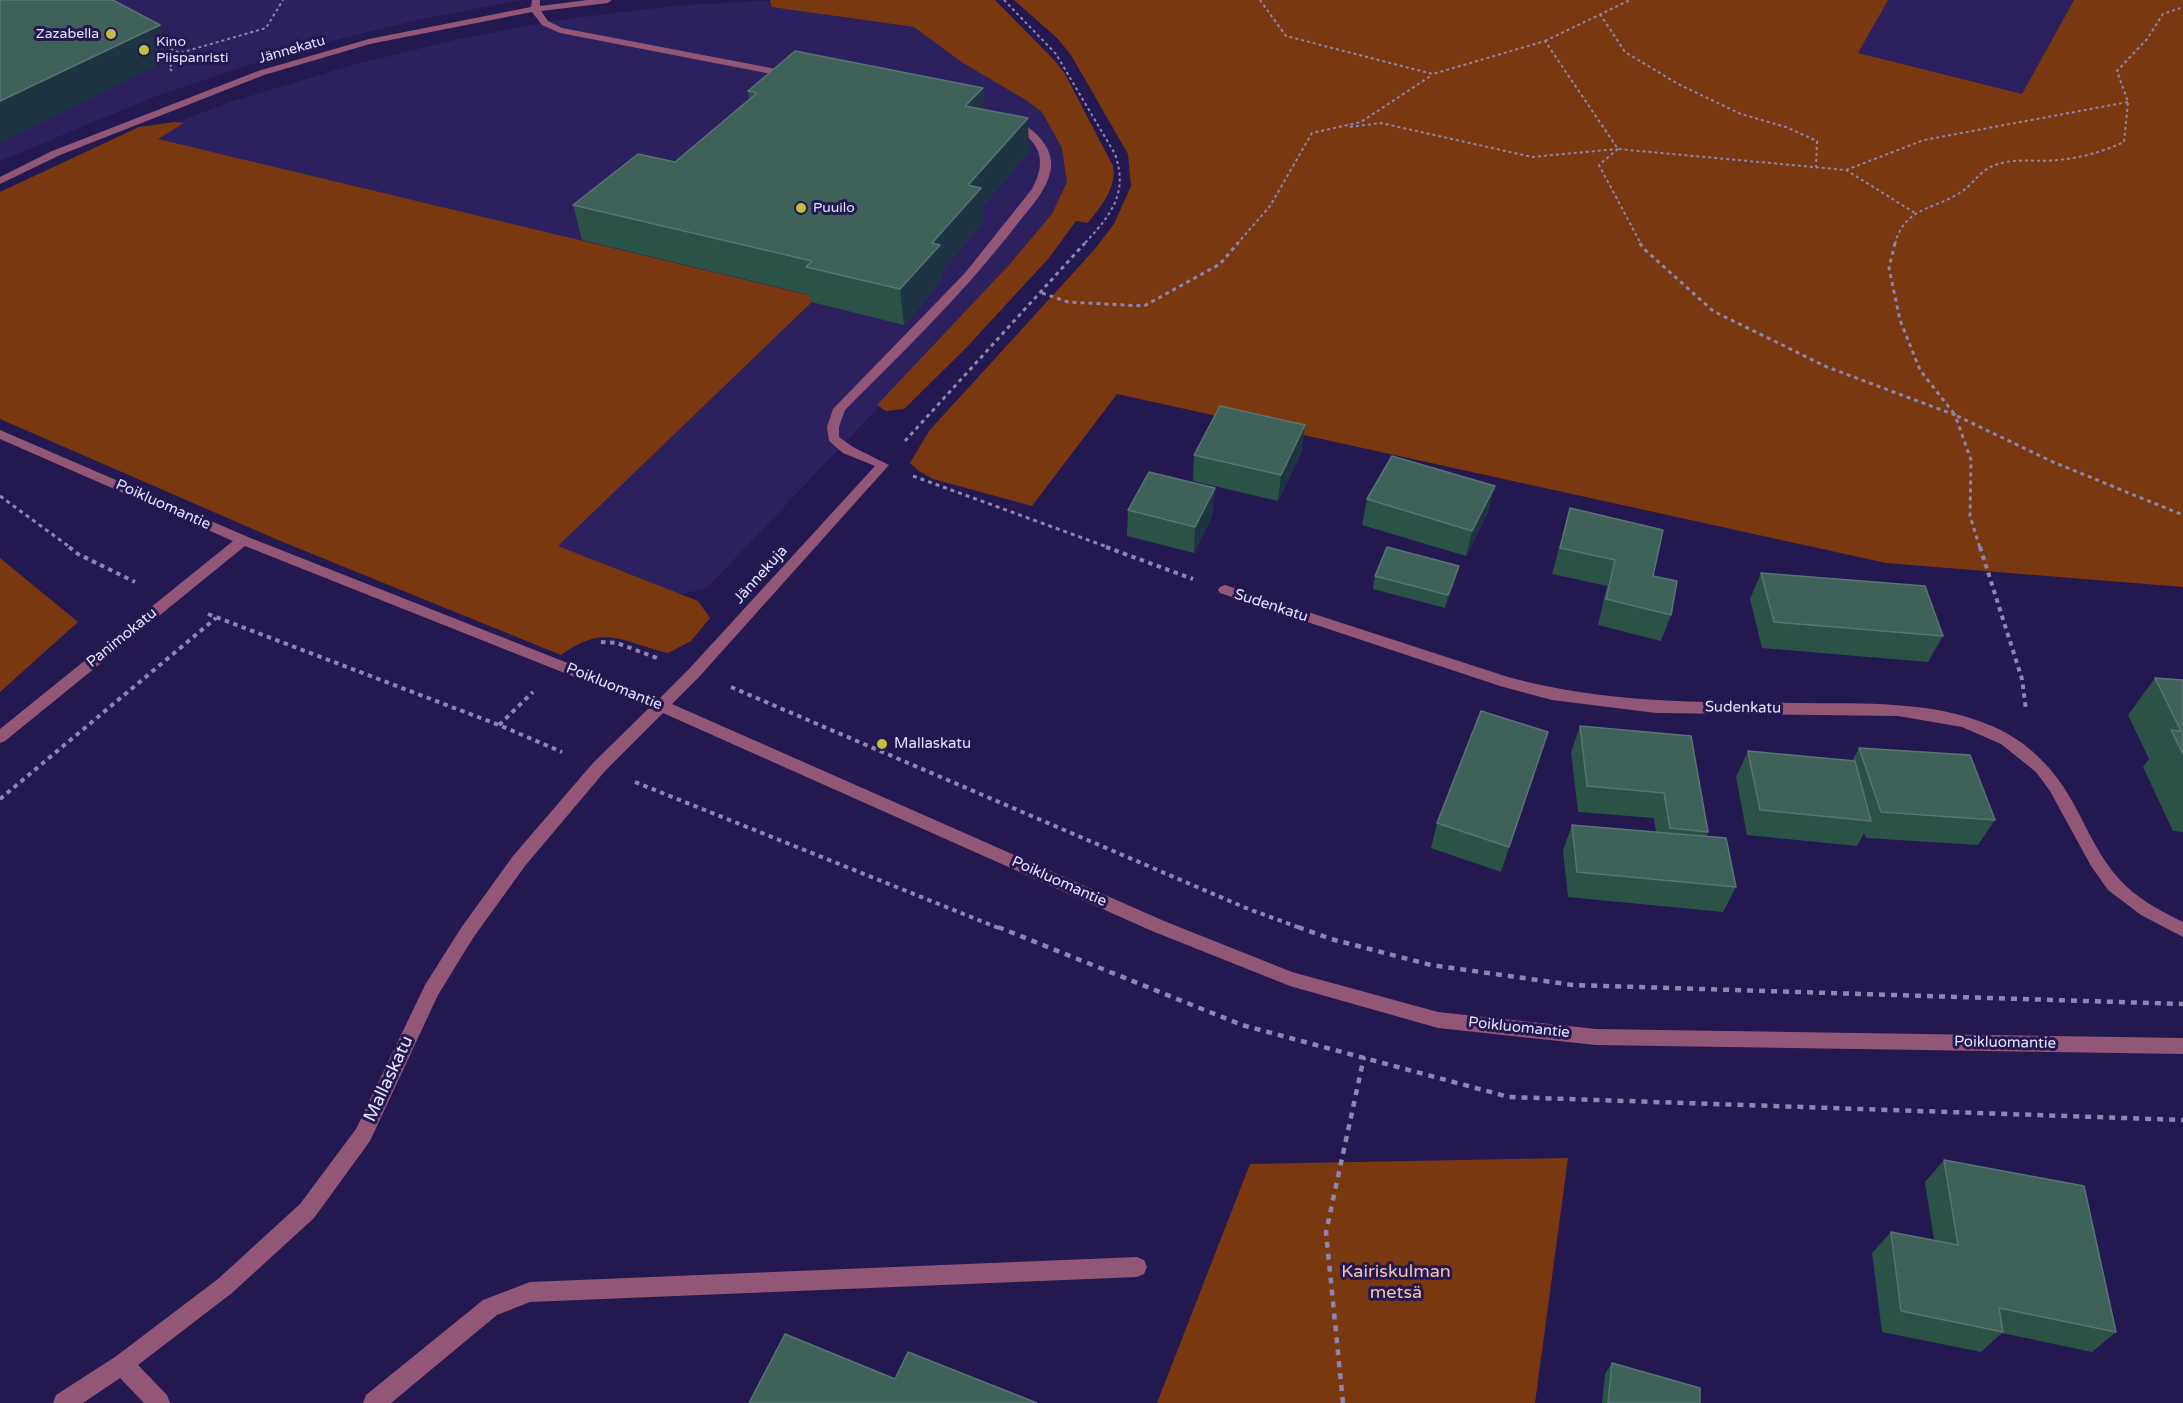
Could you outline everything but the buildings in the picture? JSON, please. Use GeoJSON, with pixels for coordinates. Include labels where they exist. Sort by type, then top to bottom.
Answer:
{"type":"FeatureCollection","features":[{"type":"Feature","properties":{"kind":"street","name":"Jännekatu"},"geometry":{"type":"LineString","coordinates":[[0,181],[56,153],[261,73],[369,42],[535,4],[608,0]]}},
{"type":"Feature","properties":{"kind":"street"},"geometry":{"type":"LineString","coordinates":[[535,4],[538,18],[548,25],[580,36],[799,76]]}},
{"type":"Feature","properties":{"kind":"street"},"geometry":{"type":"LineString","coordinates":[[883,465],[848,450],[833,438],[832,427],[839,409],[981,264],[1025,206],[1045,174],[1046,155],[1038,140],[1021,126],[996,116]]}},
{"type":"Feature","properties":{"kind":"street","name":"Poikluomantie"},"geometry":{"type":"LineString","coordinates":[[0,434],[243,540],[662,706],[1158,926],[1290,979],[1438,1020],[1596,1037],[2183,1046]]}},
{"type":"Feature","properties":{"kind":"street","name":"Jännekuja"},"geometry":{"type":"LineString","coordinates":[[662,706],[883,465]]}},
{"type":"Feature","properties":{"kind":"street","name":"Panimokatu"},"geometry":{"type":"LineString","coordinates":[[0,737],[243,540]]}},
{"type":"Feature","properties":{"kind":"street","name":"Sudenkatu"},"geometry":{"type":"LineString","coordinates":[[1225,590],[1505,682],[1552,695],[1656,707],[1898,710],[1936,714],[1971,723],[2002,736],[2034,761],[2056,787],[2091,855],[2116,887],[2152,915],[2183,930]]}},
{"type":"Feature","properties":{"kind":"street","name":"Mallaskatu"},"geometry":{"type":"LineString","coordinates":[[64,1403],[122,1364],[225,1286],[308,1211],[363,1135],[431,990],[467,933],[519,861],[599,767],[662,706]]}},
{"type":"Feature","properties":{"kind":"street"},"geometry":{"type":"LineString","coordinates":[[374,1403],[490,1307],[530,1292],[1137,1267]]}},
{"type":"Feature","properties":{"kind":"street"},"geometry":{"type":"LineString","coordinates":[[122,1364],[159,1403]]}},
{"type":"Feature","properties":{"kind":"path"},"geometry":{"type":"LineString","coordinates":[[174,75],[169,68],[180,53],[266,28],[283,0]]}},
{"type":"Feature","properties":{"kind":"path"},"geometry":{"type":"LineString","coordinates":[[1004,0],[1056,54],[1115,154],[1122,171],[1121,186],[1108,214],[1041,293],[883,465],[1225,590]]}},
{"type":"Feature","properties":{"kind":"path"},"geometry":{"type":"LineString","coordinates":[[1260,0],[1286,36],[1433,75]]}},
{"type":"Feature","properties":{"kind":"path"},"geometry":{"type":"LineString","coordinates":[[1041,293],[1068,302],[1144,306],[1220,264],[1270,206],[1312,133],[1362,123],[1433,75],[1545,41],[1630,0]]}},
{"type":"Feature","properties":{"kind":"path"},"geometry":{"type":"LineString","coordinates":[[2034,761],[2022,679],[1970,516],[1971,460],[1955,415],[1920,370],[1900,320],[1889,268],[1898,231],[1914,213],[1961,192],[1981,171],[2006,162],[2057,160],[2099,153],[2124,142],[2128,102],[2117,71],[2147,39],[2163,14],[2183,7]]}},
{"type":"Feature","properties":{"kind":"path"},"geometry":{"type":"LineString","coordinates":[[1600,14],[1625,52],[1678,84],[1741,114],[1786,127],[1816,141],[1816,167]]}},
{"type":"Feature","properties":{"kind":"path"},"geometry":{"type":"LineString","coordinates":[[1545,41],[1618,149]]}},
{"type":"Feature","properties":{"kind":"path"},"geometry":{"type":"LineString","coordinates":[[159,43],[180,53]]}},
{"type":"Feature","properties":{"kind":"path"},"geometry":{"type":"LineString","coordinates":[[1846,170],[1924,140],[2128,102]]}},
{"type":"Feature","properties":{"kind":"path"},"geometry":{"type":"LineString","coordinates":[[1312,133],[1381,123],[1532,157],[1618,149],[1846,170],[1914,213]]}},
{"type":"Feature","properties":{"kind":"path"},"geometry":{"type":"LineString","coordinates":[[1618,149],[1599,165],[1643,248],[1713,311],[1827,367],[1955,415],[2053,462],[2183,515]]}},
{"type":"Feature","properties":{"kind":"path"},"geometry":{"type":"LineString","coordinates":[[0,496],[78,554],[102,568]]}},
{"type":"Feature","properties":{"kind":"path"},"geometry":{"type":"LineString","coordinates":[[0,799],[216,618]]}},
{"type":"Feature","properties":{"kind":"path"},"geometry":{"type":"LineString","coordinates":[[500,725],[587,641],[617,643],[740,690],[1246,908],[1331,939],[1431,965],[1573,984],[2183,1004]]}},
{"type":"Feature","properties":{"kind":"path"},"geometry":{"type":"LineString","coordinates":[[1343,1403],[1326,1232],[1364,1057]]}},
{"type":"Feature","properties":{"kind":"shaded area"},"geometry":{"type":"Polygon","coordinates":[[[43,0],[521,0],[421,19],[287,52],[151,98],[0,161],[0,16],[43,0]]]}},
{"type":"Feature","properties":{"kind":"shaded area"},"geometry":{"type":"Polygon","coordinates":[[[779,0],[981,0],[1033,70],[1074,177],[1056,220],[707,588],[603,612],[144,135],[230,102],[353,65],[459,39],[559,20],[673,6],[779,0]]]}},
{"type":"Feature","properties":{"kind":"shaded area"},"geometry":{"type":"Polygon","coordinates":[[[1888,0],[2074,0],[2022,94],[1857,53],[1888,0]]]}},
{"type":"Feature","properties":{"kind":"green space"},"geometry":{"type":"Polygon","coordinates":[[[770,0],[995,0],[1065,74],[1113,166],[1113,182],[1110,189],[1088,223],[1076,221],[1048,259],[966,348],[904,409],[886,411],[877,405],[1009,265],[1052,214],[1067,182],[1062,148],[1042,112],[963,63],[914,27],[772,7],[770,0]]]}},
{"type":"Feature","properties":{"kind":"green space"},"geometry":{"type":"Polygon","coordinates":[[[1014,0],[1888,0],[1858,53],[2022,94],[2074,0],[2183,0],[2183,587],[1886,563],[1117,394],[1032,506],[933,479],[910,463],[929,431],[1094,250],[1114,224],[1131,186],[1128,154],[1071,55],[1057,38],[1014,0]]]}},
{"type":"Feature","properties":{"kind":"green space"},"geometry":{"type":"Polygon","coordinates":[[[184,123],[158,139],[817,297],[558,546],[698,601],[710,618],[691,641],[668,653],[625,640],[602,637],[576,645],[561,655],[278,540],[0,419],[0,192],[139,127],[184,123]]]}},
{"type":"Feature","properties":{"kind":"green space"},"geometry":{"type":"Polygon","coordinates":[[[0,558],[78,622],[0,692],[0,558]]]}},
{"type":"Feature","properties":{"kind":"green space","name":"Kairiskulman metsä"},"geometry":{"type":"Polygon","coordinates":[[[1568,1158],[1535,1403],[1157,1403],[1250,1164],[1568,1158]]]}},
{"type":"Feature","properties":{"kind":"place","name":"Zazabella"},"geometry":{"type":"Point","coordinates":[111,34]}},
{"type":"Feature","properties":{"kind":"place","name":"Kino Piispanristi"},"geometry":{"type":"Point","coordinates":[144,50]}},
{"type":"Feature","properties":{"kind":"place","name":"Puuilo"},"geometry":{"type":"Point","coordinates":[801,208]}},
{"type":"Feature","properties":{"kind":"place","name":"Mallaskatu"},"geometry":{"type":"Point","coordinates":[882,744]}}]}
